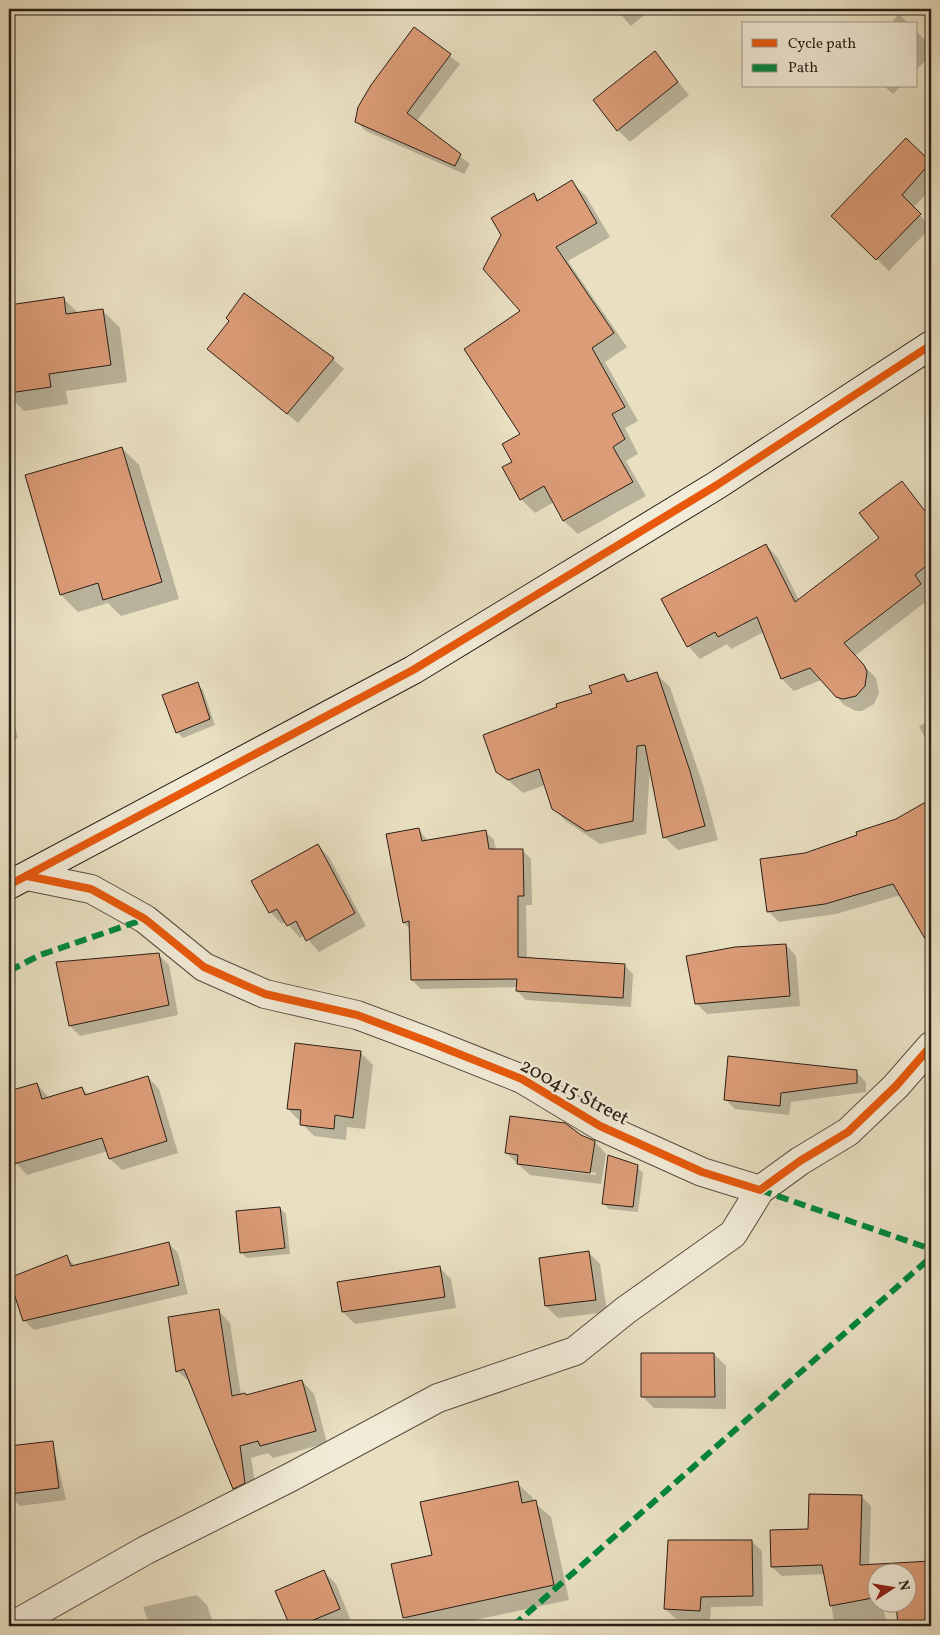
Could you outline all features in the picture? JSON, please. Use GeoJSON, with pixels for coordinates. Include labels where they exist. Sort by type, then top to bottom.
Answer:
{"type":"FeatureCollection","features":[{"type":"Feature","properties":{"kind":"street"},"geometry":{"type":"LineString","coordinates":[[18,880],[412,670],[717,485],[931,345]]}},
{"type":"Feature","properties":{"kind":"street","name":"200415 Street"},"geometry":{"type":"LineString","coordinates":[[18,880],[91,889],[145,919],[204,966],[265,994],[357,1015],[429,1042],[522,1079],[600,1126],[702,1172],[760,1190]]}},
{"type":"Feature","properties":{"kind":"street"},"geometry":{"type":"LineString","coordinates":[[12,1626],[146,1550],[291,1477],[438,1398],[575,1352],[626,1310],[733,1234],[760,1190],[800,1160],[848,1132],[896,1086],[931,1046]]}},
{"type":"Feature","properties":{"kind":"building"},"geometry":{"type":"Polygon","coordinates":[[[414,27],[451,54],[407,113],[461,154],[455,166],[355,122],[358,107],[371,85],[414,27]]]}},
{"type":"Feature","properties":{"kind":"building"},"geometry":{"type":"Polygon","coordinates":[[[655,51],[678,82],[617,131],[593,100],[655,51]]]}},
{"type":"Feature","properties":{"kind":"building"},"geometry":{"type":"Polygon","coordinates":[[[906,138],[931,162],[902,195],[921,214],[876,260],[831,216],[906,138]]]}},
{"type":"Feature","properties":{"kind":"building"},"geometry":{"type":"Polygon","coordinates":[[[572,180],[597,223],[556,247],[614,333],[592,348],[625,407],[612,414],[625,439],[613,447],[633,482],[563,521],[544,486],[520,500],[502,467],[512,462],[502,444],[520,434],[464,349],[520,311],[483,269],[501,235],[491,218],[534,193],[537,201],[572,180]]]}},
{"type":"Feature","properties":{"kind":"building"},"geometry":{"type":"Polygon","coordinates":[[[244,293],[334,358],[287,414],[207,349],[229,321],[226,318],[244,293]]]}},
{"type":"Feature","properties":{"kind":"building"},"geometry":{"type":"Polygon","coordinates":[[[64,297],[66,314],[103,309],[111,365],[49,374],[51,387],[9,393],[9,305],[64,297]]]}},
{"type":"Feature","properties":{"kind":"building"},"geometry":{"type":"Polygon","coordinates":[[[122,447],[162,582],[103,600],[98,583],[60,595],[25,475],[122,447]]]}},
{"type":"Feature","properties":{"kind":"building"},"geometry":{"type":"Polygon","coordinates":[[[902,481],[931,519],[931,562],[915,575],[921,584],[844,643],[864,665],[867,672],[865,686],[856,696],[843,699],[836,697],[810,668],[781,679],[757,617],[718,637],[715,632],[687,647],[661,599],[766,544],[795,602],[879,538],[859,513],[902,481]]]}},
{"type":"Feature","properties":{"kind":"building"},"geometry":{"type":"Polygon","coordinates":[[[657,672],[690,771],[705,826],[663,838],[645,745],[637,746],[633,821],[586,831],[552,809],[539,769],[508,780],[496,772],[483,735],[557,707],[556,704],[592,693],[589,686],[624,674],[627,682],[657,672]]]}},
{"type":"Feature","properties":{"kind":"building"},"geometry":{"type":"Polygon","coordinates":[[[198,682],[210,719],[176,733],[162,695],[198,682]]]}},
{"type":"Feature","properties":{"kind":"building"},"geometry":{"type":"Polygon","coordinates":[[[931,799],[931,949],[893,884],[825,904],[767,912],[760,859],[805,853],[857,835],[856,832],[896,819],[931,799]]]}},
{"type":"Feature","properties":{"kind":"building"},"geometry":{"type":"Polygon","coordinates":[[[419,828],[422,841],[486,830],[489,849],[523,849],[524,896],[518,896],[518,957],[625,964],[623,998],[516,991],[517,979],[411,980],[409,921],[403,923],[386,834],[419,828]]]}},
{"type":"Feature","properties":{"kind":"building"},"geometry":{"type":"Polygon","coordinates":[[[318,844],[355,913],[306,941],[296,921],[287,926],[277,909],[269,913],[251,881],[318,844]]]}},
{"type":"Feature","properties":{"kind":"building"},"geometry":{"type":"Polygon","coordinates":[[[786,944],[790,996],[695,1004],[686,956],[735,947],[786,944]]]}},
{"type":"Feature","properties":{"kind":"building"},"geometry":{"type":"Polygon","coordinates":[[[159,953],[169,1005],[69,1026],[56,962],[159,953]]]}},
{"type":"Feature","properties":{"kind":"building"},"geometry":{"type":"Polygon","coordinates":[[[295,1043],[361,1051],[353,1118],[335,1115],[334,1129],[300,1125],[301,1110],[287,1109],[295,1043]]]}},
{"type":"Feature","properties":{"kind":"building"},"geometry":{"type":"Polygon","coordinates":[[[728,1056],[857,1070],[857,1083],[781,1093],[780,1106],[724,1100],[728,1056]]]}},
{"type":"Feature","properties":{"kind":"building"},"geometry":{"type":"Polygon","coordinates":[[[148,1076],[167,1141],[109,1159],[102,1138],[14,1164],[9,1144],[9,1091],[37,1083],[42,1099],[82,1087],[85,1095],[148,1076]]]}},
{"type":"Feature","properties":{"kind":"building"},"geometry":{"type":"Polygon","coordinates":[[[510,1116],[565,1123],[581,1135],[595,1141],[590,1173],[517,1164],[518,1155],[505,1153],[510,1116]]]}},
{"type":"Feature","properties":{"kind":"building"},"geometry":{"type":"Polygon","coordinates":[[[608,1155],[638,1165],[633,1207],[602,1204],[608,1155]]]}},
{"type":"Feature","properties":{"kind":"building"},"geometry":{"type":"Polygon","coordinates":[[[280,1207],[285,1248],[240,1253],[236,1211],[280,1207]]]}},
{"type":"Feature","properties":{"kind":"building"},"geometry":{"type":"Polygon","coordinates":[[[169,1242],[179,1285],[23,1321],[9,1278],[67,1255],[71,1266],[169,1242]]]}},
{"type":"Feature","properties":{"kind":"building"},"geometry":{"type":"Polygon","coordinates":[[[589,1251],[596,1300],[545,1306],[539,1258],[589,1251]]]}},
{"type":"Feature","properties":{"kind":"building"},"geometry":{"type":"Polygon","coordinates":[[[440,1266],[445,1297],[342,1312],[337,1282],[440,1266]]]}},
{"type":"Feature","properties":{"kind":"building"},"geometry":{"type":"Polygon","coordinates":[[[219,1309],[232,1396],[245,1393],[246,1395],[302,1380],[316,1431],[260,1446],[258,1441],[240,1446],[245,1483],[233,1489],[184,1369],[176,1372],[168,1317],[219,1309]]]}},
{"type":"Feature","properties":{"kind":"building"},"geometry":{"type":"Polygon","coordinates":[[[641,1353],[714,1353],[715,1397],[641,1397],[641,1353]]]}},
{"type":"Feature","properties":{"kind":"building"},"geometry":{"type":"Polygon","coordinates":[[[53,1441],[59,1488],[9,1494],[9,1446],[53,1441]]]}},
{"type":"Feature","properties":{"kind":"building"},"geometry":{"type":"Polygon","coordinates":[[[518,1481],[522,1503],[536,1500],[554,1585],[403,1618],[391,1564],[432,1555],[420,1502],[518,1481]]]}},
{"type":"Feature","properties":{"kind":"building"},"geometry":{"type":"Polygon","coordinates":[[[809,1494],[862,1495],[860,1565],[868,1565],[868,1599],[830,1606],[822,1565],[771,1567],[770,1530],[808,1529],[809,1494]]]}},
{"type":"Feature","properties":{"kind":"building"},"geometry":{"type":"Polygon","coordinates":[[[668,1540],[752,1540],[753,1596],[701,1597],[700,1611],[664,1609],[668,1540]]]}},
{"type":"Feature","properties":{"kind":"building"},"geometry":{"type":"Polygon","coordinates":[[[931,1561],[931,1625],[898,1626],[897,1612],[918,1612],[918,1562],[913,1562],[931,1561]]]}},
{"type":"Feature","properties":{"kind":"building"},"geometry":{"type":"Polygon","coordinates":[[[324,1570],[340,1609],[299,1626],[290,1626],[275,1591],[324,1570]]]}},
{"type":"Feature","properties":{"kind":"marked path"},"geometry":{"type":"LineString","coordinates":[[9,971],[40,955],[145,919]]}},
{"type":"Feature","properties":{"kind":"marked path"},"geometry":{"type":"LineString","coordinates":[[760,1190],[931,1249]]}},
{"type":"Feature","properties":{"kind":"marked path"},"geometry":{"type":"LineString","coordinates":[[513,1626],[931,1257]]}},
{"type":"Feature","properties":{"kind":"cycle path"},"geometry":{"type":"LineString","coordinates":[[9,885],[413,670],[717,485],[931,345]]}},
{"type":"Feature","properties":{"kind":"cycle path"},"geometry":{"type":"LineString","coordinates":[[27,876],[91,889],[145,919],[204,967],[265,994],[357,1015],[429,1042],[522,1079],[600,1126],[702,1172],[760,1190],[800,1161],[848,1132],[896,1086],[931,1046]]}}]}
